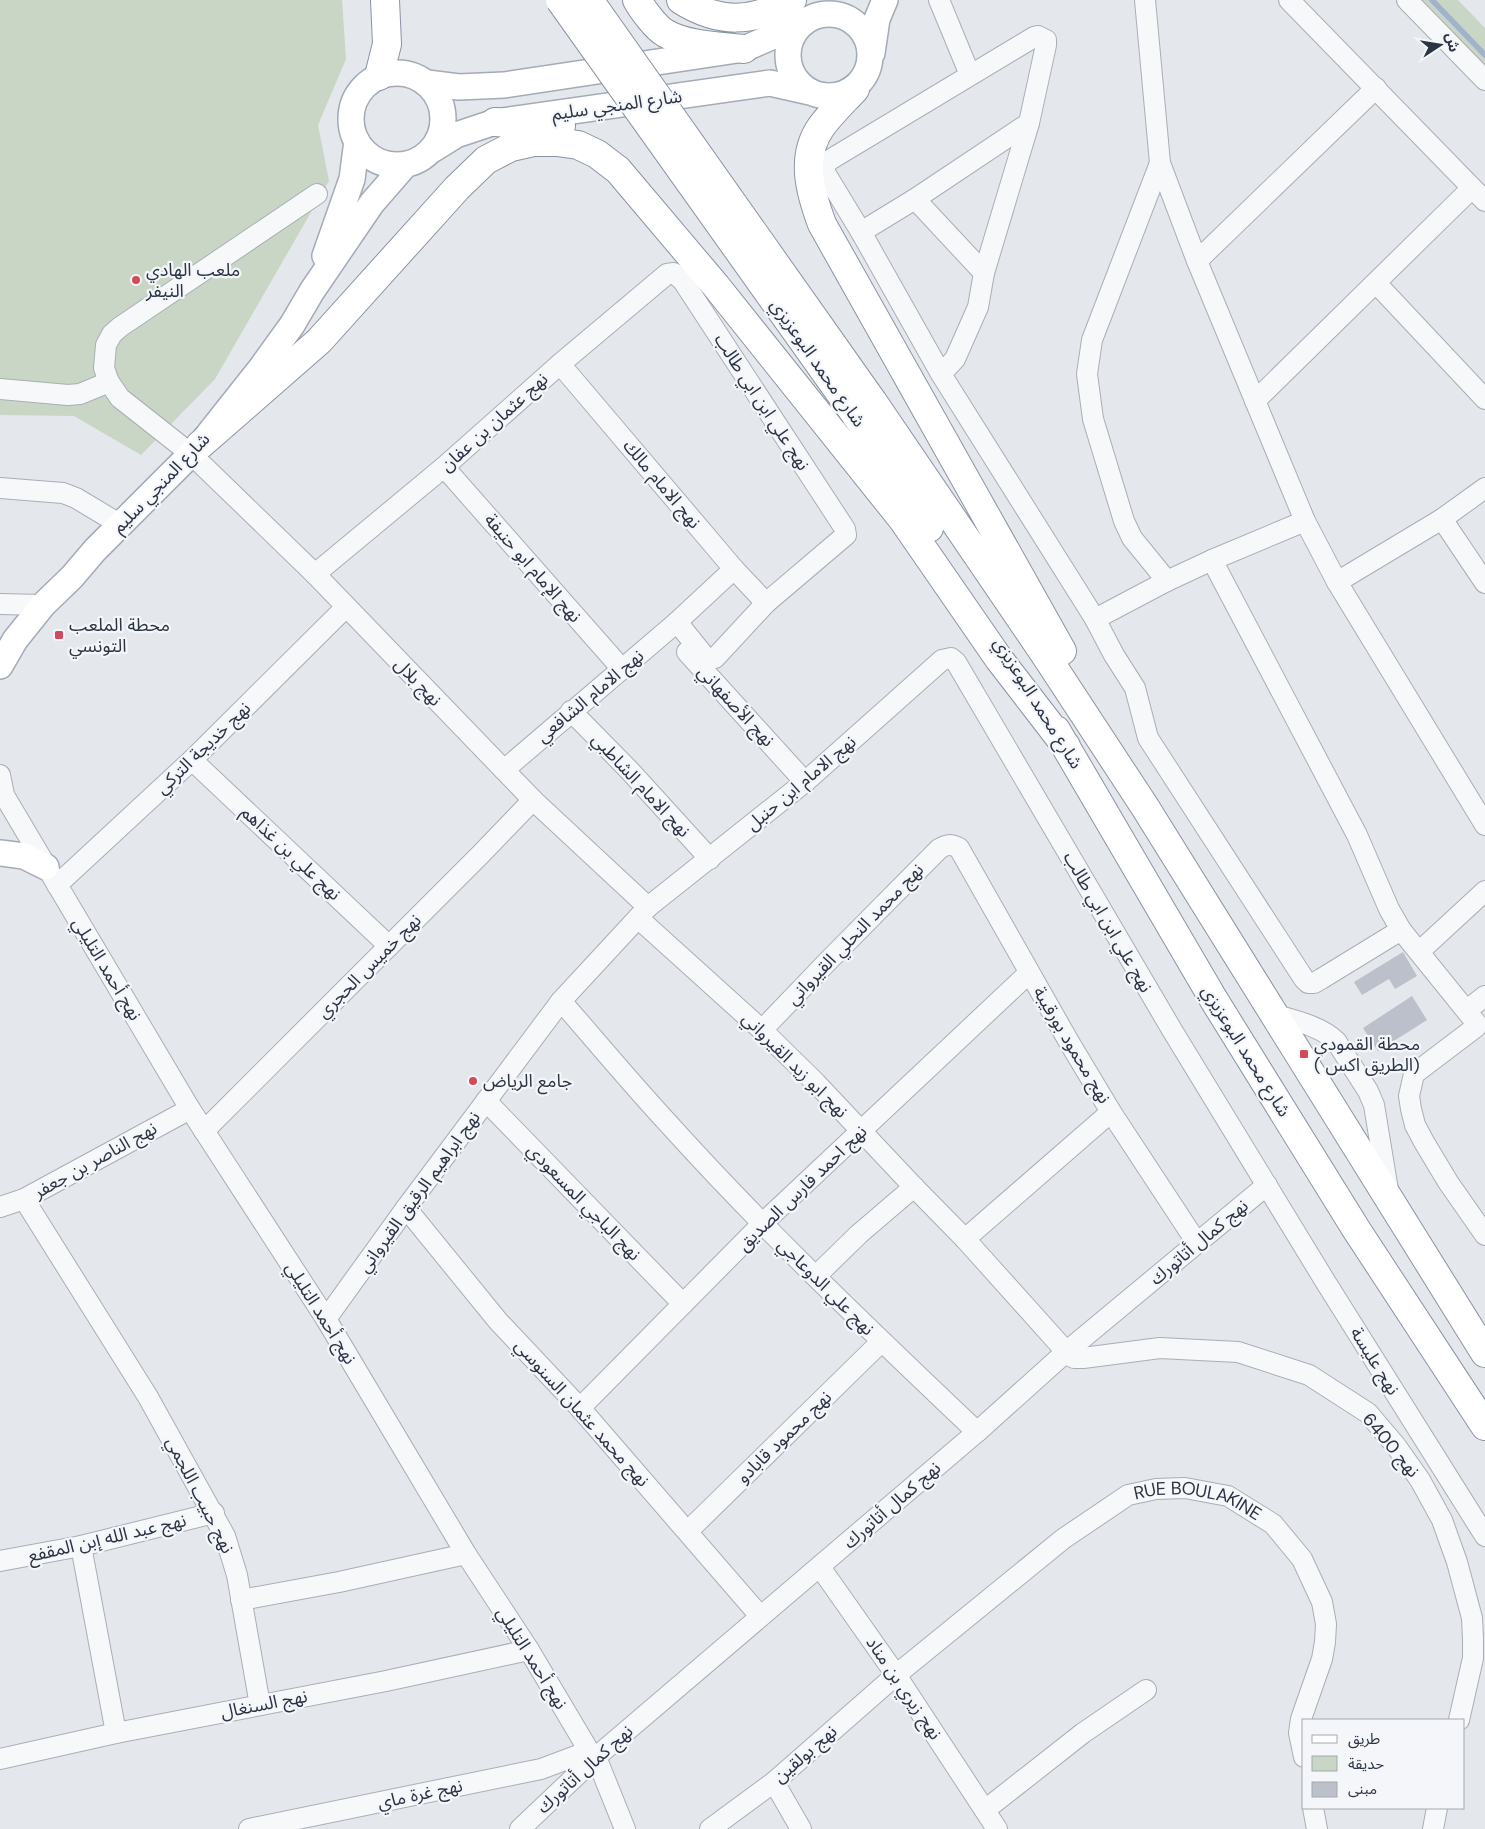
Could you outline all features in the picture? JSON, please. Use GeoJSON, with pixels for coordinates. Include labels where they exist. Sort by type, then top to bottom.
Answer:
{"type":"FeatureCollection","features":[{"type":"Feature","properties":{"kind":"highway"},"geometry":{"type":"LineString","coordinates":[[379,76],[387,44],[385,0]]}},
{"type":"Feature","properties":{"kind":"highway","name":"شارع محمد البوعزيزي"},"geometry":{"type":"LineString","coordinates":[[560,0],[1040,648],[1145,807],[1485,1353]]}},
{"type":"Feature","properties":{"kind":"highway","name":"شارع محمد البوعزيزي"},"geometry":{"type":"LineString","coordinates":[[589,0],[864,408],[883,454],[1066,746],[1214,1000],[1356,1229],[1485,1426]]}},
{"type":"Feature","properties":{"kind":"highway"},"geometry":{"type":"LineString","coordinates":[[637,0],[663,32],[687,41],[744,49]]}},
{"type":"Feature","properties":{"kind":"highway"},"geometry":{"type":"LineString","coordinates":[[681,0],[697,10],[718,17],[745,17],[765,12],[804,13]]}},
{"type":"Feature","properties":{"kind":"highway"},"geometry":{"type":"LineString","coordinates":[[855,88],[821,127],[808,158],[809,180],[822,224],[1060,647],[1145,807]]}},
{"type":"Feature","properties":{"kind":"highway"},"geometry":{"type":"LineString","coordinates":[[495,122],[559,126],[584,133],[606,145],[627,161],[648,184],[716,286]]}},
{"type":"Feature","properties":{"kind":"highway"},"geometry":{"type":"LineString","coordinates":[[195,449],[319,341],[457,188],[486,160],[511,147],[533,142],[557,142],[578,145],[598,154],[618,170],[716,286],[903,520],[999,659],[1066,746]]}},
{"type":"Feature","properties":{"kind":"main road","name":"شارع المنجي سليم"},"geometry":{"type":"LineString","coordinates":[[312,291],[352,179],[357,141],[352,126],[352,111],[357,96],[366,84],[379,76],[391,73],[404,73],[416,76],[427,83],[460,87],[504,85],[744,49],[804,13],[841,0]]}},
{"type":"Feature","properties":{"kind":"main road"},"geometry":{"type":"LineString","coordinates":[[855,88],[863,80],[868,70],[877,19],[886,0]]}},
{"type":"Feature","properties":{"kind":"main road","name":"شارع المنجي سليم"},"geometry":{"type":"LineString","coordinates":[[804,13],[844,16],[855,23],[864,33],[870,45],[871,58]]}},
{"type":"Feature","properties":{"kind":"main road","name":"شارع المنجي سليم"},"geometry":{"type":"LineString","coordinates":[[804,13],[789,46],[788,60],[799,84],[810,92]]}},
{"type":"Feature","properties":{"kind":"main road"},"geometry":{"type":"LineString","coordinates":[[427,83],[437,95],[442,109],[443,124],[439,139],[430,151]]}},
{"type":"Feature","properties":{"kind":"main road","name":"شارع المنجي سليم"},"geometry":{"type":"LineString","coordinates":[[0,666],[15,640],[43,605],[195,449],[287,332],[312,291],[372,203],[406,164],[419,159],[456,136],[495,122],[770,83],[821,96],[833,97],[855,88]]}},
{"type":"Feature","properties":{"kind":"main road"},"geometry":{"type":"LineString","coordinates":[[357,141],[366,152],[378,160],[391,164],[406,164]]}},
{"type":"Feature","properties":{"kind":"main road"},"geometry":{"type":"LineString","coordinates":[[0,853],[24,856],[52,876]]}},
{"type":"Feature","properties":{"kind":"street"},"geometry":{"type":"LineString","coordinates":[[939,0],[970,75]]}},
{"type":"Feature","properties":{"kind":"street"},"geometry":{"type":"LineString","coordinates":[[1145,0],[1160,163],[1197,261],[1305,521],[1337,582],[1485,825]]}},
{"type":"Feature","properties":{"kind":"street"},"geometry":{"type":"LineString","coordinates":[[1256,401],[1376,283],[1479,195],[1289,0]]}},
{"type":"Feature","properties":{"kind":"street"},"geometry":{"type":"LineString","coordinates":[[1407,0],[1485,80]]}},
{"type":"Feature","properties":{"kind":"street"},"geometry":{"type":"LineString","coordinates":[[941,374],[955,359],[978,306],[984,273],[1029,124],[1046,45],[1046,40],[1038,36],[828,161],[824,171],[941,374],[1095,619],[1114,655],[1135,688],[1148,738],[1304,979],[1308,983],[1314,983],[1401,930]]}},
{"type":"Feature","properties":{"kind":"street"},"geometry":{"type":"LineString","coordinates":[[1197,261],[1376,88]]}},
{"type":"Feature","properties":{"kind":"street"},"geometry":{"type":"LineString","coordinates":[[860,232],[915,199],[1029,124]]}},
{"type":"Feature","properties":{"kind":"street"},"geometry":{"type":"LineString","coordinates":[[1160,163],[1092,340],[1087,374],[1093,419],[1124,521],[1132,538],[1166,581]]}},
{"type":"Feature","properties":{"kind":"street"},"geometry":{"type":"LineString","coordinates":[[0,389],[68,396],[80,394],[110,382],[104,368],[106,344],[112,334],[317,194]]}},
{"type":"Feature","properties":{"kind":"street"},"geometry":{"type":"LineString","coordinates":[[915,199],[984,273]]}},
{"type":"Feature","properties":{"kind":"street","name":"نهج عثمان بن عفان"},"geometry":{"type":"LineString","coordinates":[[314,574],[444,467],[560,364],[667,274],[674,273]]}},
{"type":"Feature","properties":{"kind":"street","name":"نهج علي ابن ابي طالب"},"geometry":{"type":"LineString","coordinates":[[674,273],[688,290],[845,529],[846,535],[766,603]]}},
{"type":"Feature","properties":{"kind":"street"},"geometry":{"type":"LineString","coordinates":[[1376,283],[1485,399]]}},
{"type":"Feature","properties":{"kind":"street","name":"نهج الامام مالك"},"geometry":{"type":"LineString","coordinates":[[560,364],[734,569],[766,603]]}},
{"type":"Feature","properties":{"kind":"street","name":"نهج بلال"},"geometry":{"type":"LineString","coordinates":[[110,382],[120,398],[195,449],[643,912]]}},
{"type":"Feature","properties":{"kind":"street","name":"نهج الإمام ابو حنيفة"},"geometry":{"type":"LineString","coordinates":[[444,467],[622,669]]}},
{"type":"Feature","properties":{"kind":"street"},"geometry":{"type":"LineString","coordinates":[[0,488],[63,493],[76,498],[121,525]]}},
{"type":"Feature","properties":{"kind":"street"},"geometry":{"type":"LineString","coordinates":[[1337,582],[1442,519],[1485,488]]}},
{"type":"Feature","properties":{"kind":"street"},"geometry":{"type":"LineString","coordinates":[[1442,519],[1485,583]]}},
{"type":"Feature","properties":{"kind":"street"},"geometry":{"type":"LineString","coordinates":[[1095,619],[1166,581],[1305,521]]}},
{"type":"Feature","properties":{"kind":"street"},"geometry":{"type":"LineString","coordinates":[[1212,560],[1357,836],[1389,909],[1401,930],[1467,1010],[1477,1026],[1414,1074],[1409,1096],[1415,1125],[1424,1142],[1448,1182],[1485,1235]]}},
{"type":"Feature","properties":{"kind":"street","name":"نهج الامام الشافعي"},"geometry":{"type":"LineString","coordinates":[[504,770],[672,626],[734,569]]}},
{"type":"Feature","properties":{"kind":"street"},"geometry":{"type":"LineString","coordinates":[[672,626],[706,658],[715,658],[766,603]]}},
{"type":"Feature","properties":{"kind":"street"},"geometry":{"type":"LineString","coordinates":[[0,604],[43,605]]}},
{"type":"Feature","properties":{"kind":"street","name":"نهج خديجة التركي"},"geometry":{"type":"LineString","coordinates":[[52,876],[192,760],[346,607]]}},
{"type":"Feature","properties":{"kind":"street","name":"نهج الأصفهاني"},"geometry":{"type":"LineString","coordinates":[[672,626],[805,782]]}},
{"type":"Feature","properties":{"kind":"street","name":"نهج علي ابن ابي طالب"},"geometry":{"type":"LineString","coordinates":[[951,658],[956,662],[1172,1030],[1267,1185]]}},
{"type":"Feature","properties":{"kind":"street","name":"نهج الامام ابن حنبل"},"geometry":{"type":"LineString","coordinates":[[643,912],[805,782],[942,660],[951,658]]}},
{"type":"Feature","properties":{"kind":"street","name":"نهج الامام الشاطبي"},"geometry":{"type":"LineString","coordinates":[[571,711],[630,771],[710,859]]}},
{"type":"Feature","properties":{"kind":"street","name":"نهج علي بن غذاهم"},"geometry":{"type":"LineString","coordinates":[[192,760],[389,946]]}},
{"type":"Feature","properties":{"kind":"street","name":"نهج أحمد التليلي"},"geometry":{"type":"LineString","coordinates":[[0,775],[4,795],[190,1109],[326,1319],[466,1554],[529,1650],[592,1754],[625,1829]]}},
{"type":"Feature","properties":{"kind":"street","name":"نهج خميس الحجري"},"geometry":{"type":"LineString","coordinates":[[204,1131],[533,800]]}},
{"type":"Feature","properties":{"kind":"street","name":"نهج أحمد التليلي"},"geometry":{"type":"LineString","coordinates":[[0,811],[52,876]]}},
{"type":"Feature","properties":{"kind":"street","name":"نهج محمود بورقيبة"},"geometry":{"type":"LineString","coordinates":[[952,844],[959,848],[1112,1112],[1197,1243]]}},
{"type":"Feature","properties":{"kind":"street","name":"نهج محمد النحلي القيرواني"},"geometry":{"type":"LineString","coordinates":[[762,1030],[939,849],[945,845],[952,844]]}},
{"type":"Feature","properties":{"kind":"street"},"geometry":{"type":"LineString","coordinates":[[1420,951],[1485,891]]}},
{"type":"Feature","properties":{"kind":"street","name":"نهج ابراهيم الرقيق القيرواني"},"geometry":{"type":"LineString","coordinates":[[326,1319],[406,1208],[561,1001],[643,912]]}},
{"type":"Feature","properties":{"kind":"street","name":"نهج ابو زيد القيرواني"},"geometry":{"type":"LineString","coordinates":[[643,912],[862,1130],[914,1188],[965,1239],[1066,1352]]}},
{"type":"Feature","properties":{"kind":"street","name":"نهج احمد فارس الصديق"},"geometry":{"type":"LineString","coordinates":[[580,1408],[763,1223],[1030,973]]}},
{"type":"Feature","properties":{"kind":"street"},"geometry":{"type":"LineString","coordinates":[[1467,1010],[1484,998]]}},
{"type":"Feature","properties":{"kind":"street","name":"نهج علي الدوعاجي"},"geometry":{"type":"LineString","coordinates":[[561,1001],[666,1121],[763,1223],[881,1342],[977,1432]]}},
{"type":"Feature","properties":{"kind":"street"},"geometry":{"type":"LineString","coordinates":[[1276,1015],[1302,1023],[1336,1041],[1368,1091],[1374,1105],[1390,1200]]}},
{"type":"Feature","properties":{"kind":"street","name":"نهج الباجي المسعودي"},"geometry":{"type":"LineString","coordinates":[[486,1101],[683,1304]]}},
{"type":"Feature","properties":{"kind":"street","name":"نهج الناصر بن جعفر"},"geometry":{"type":"LineString","coordinates":[[1,1209],[24,1199],[190,1109]]}},
{"type":"Feature","properties":{"kind":"street"},"geometry":{"type":"LineString","coordinates":[[965,1239],[1112,1112]]}},
{"type":"Feature","properties":{"kind":"street","name":"نهج كمال أتاتورك"},"geometry":{"type":"LineString","coordinates":[[520,1829],[592,1754],[820,1567],[977,1432],[1066,1352],[1267,1185]]}},
{"type":"Feature","properties":{"kind":"street","name":"نهج عليسة"},"geometry":{"type":"LineString","coordinates":[[1267,1185],[1485,1536]]}},
{"type":"Feature","properties":{"kind":"street"},"geometry":{"type":"LineString","coordinates":[[816,1276],[859,1234],[914,1188]]}},
{"type":"Feature","properties":{"kind":"street","name":"نهج حبيب اللجمي"},"geometry":{"type":"LineString","coordinates":[[24,1199],[148,1397],[225,1536],[232,1555],[260,1705]]}},
{"type":"Feature","properties":{"kind":"street","name":"نهج محمد عثمان السنوسي"},"geometry":{"type":"LineString","coordinates":[[406,1208],[498,1321],[580,1408],[760,1616]]}},
{"type":"Feature","properties":{"kind":"street","name":"نهج محمود قابادو"},"geometry":{"type":"LineString","coordinates":[[688,1531],[881,1342]]}},
{"type":"Feature","properties":{"kind":"street","name":"نهج 6400"},"geometry":{"type":"LineString","coordinates":[[1066,1352],[1074,1358],[1160,1348],[1238,1352],[1309,1375],[1368,1413],[1396,1446],[1420,1480],[1442,1520],[1457,1562],[1472,1618],[1473,1658],[1459,1719]]}},
{"type":"Feature","properties":{"kind":"street"},"geometry":{"type":"LineString","coordinates":[[1420,1480],[1440,1465]]}},
{"type":"Feature","properties":{"kind":"street","name":"RUE BOULAKINE"},"geometry":{"type":"LineString","coordinates":[[896,1674],[1063,1539],[1128,1495],[1156,1489],[1185,1488],[1228,1496],[1273,1524],[1302,1559],[1322,1602],[1326,1624],[1325,1642],[1322,1659],[1300,1719],[1302,1745]]}},
{"type":"Feature","properties":{"kind":"street","name":"نهج عبد الله إبن المقفع"},"geometry":{"type":"LineString","coordinates":[[0,1561],[81,1546],[214,1514]]}},
{"type":"Feature","properties":{"kind":"street"},"geometry":{"type":"LineString","coordinates":[[81,1546],[116,1733]]}},
{"type":"Feature","properties":{"kind":"street"},"geometry":{"type":"LineString","coordinates":[[241,1600],[339,1582],[466,1554]]}},
{"type":"Feature","properties":{"kind":"street","name":"نهج زيري بن مناد"},"geometry":{"type":"LineString","coordinates":[[820,1567],[896,1674],[997,1829]]}},
{"type":"Feature","properties":{"kind":"street","name":"نهج السنغال"},"geometry":{"type":"LineString","coordinates":[[0,1759],[116,1733],[386,1681],[529,1650]]}},
{"type":"Feature","properties":{"kind":"street","name":"نهج بولقين"},"geometry":{"type":"LineString","coordinates":[[710,1829],[774,1782],[896,1674]]}},
{"type":"Feature","properties":{"kind":"street"},"geometry":{"type":"LineString","coordinates":[[986,1810],[1083,1734],[1146,1690]]}},
{"type":"Feature","properties":{"kind":"street","name":"نهج غرة ماي"},"geometry":{"type":"LineString","coordinates":[[249,1829],[541,1769],[592,1754]]}},
{"type":"Feature","properties":{"kind":"street"},"geometry":{"type":"LineString","coordinates":[[774,1782],[801,1829]]}},
{"type":"Feature","properties":{"kind":"street"},"geometry":{"type":"LineString","coordinates":[[1313,1809],[1316,1829]]}},
{"type":"Feature","properties":{"kind":"green space","name":"ملعب الهادي النيفر"},"geometry":{"type":"Polygon","coordinates":[[[0,0],[342,0],[346,59],[318,125],[329,181],[215,379],[141,455],[74,416],[0,415],[0,0]]]}},
{"type":"Feature","properties":{"kind":"green space"},"geometry":{"type":"Polygon","coordinates":[[[1413,0],[1458,0],[1485,28],[1485,73],[1413,0]]]}},
{"type":"Feature","properties":{"kind":"building"},"geometry":{"type":"Polygon","coordinates":[[[1403,952],[1417,976],[1395,989],[1389,979],[1362,995],[1354,982],[1403,952]]]}},
{"type":"Feature","properties":{"kind":"building"},"geometry":{"type":"Polygon","coordinates":[[[1412,996],[1427,1020],[1378,1051],[1363,1028],[1412,996]]]}},
{"type":"Feature","properties":{"kind":"waterway"},"geometry":{"type":"LineString","coordinates":[[1432,0],[1485,55]]}},
{"type":"Feature","properties":{"kind":"place","name":"ملعب الهادي النيفر"},"geometry":{"type":"Point","coordinates":[136,280]}},
{"type":"Feature","properties":{"kind":"place","name":"محطة الملعب التونسي"},"geometry":{"type":"Point","coordinates":[59,635]}},
{"type":"Feature","properties":{"kind":"place","name":"محطة القمودي ( الطريق اكس)"},"geometry":{"type":"Point","coordinates":[1304,1054]}},
{"type":"Feature","properties":{"kind":"place","name":"جامع الرياض"},"geometry":{"type":"Point","coordinates":[473,1081]}}]}
